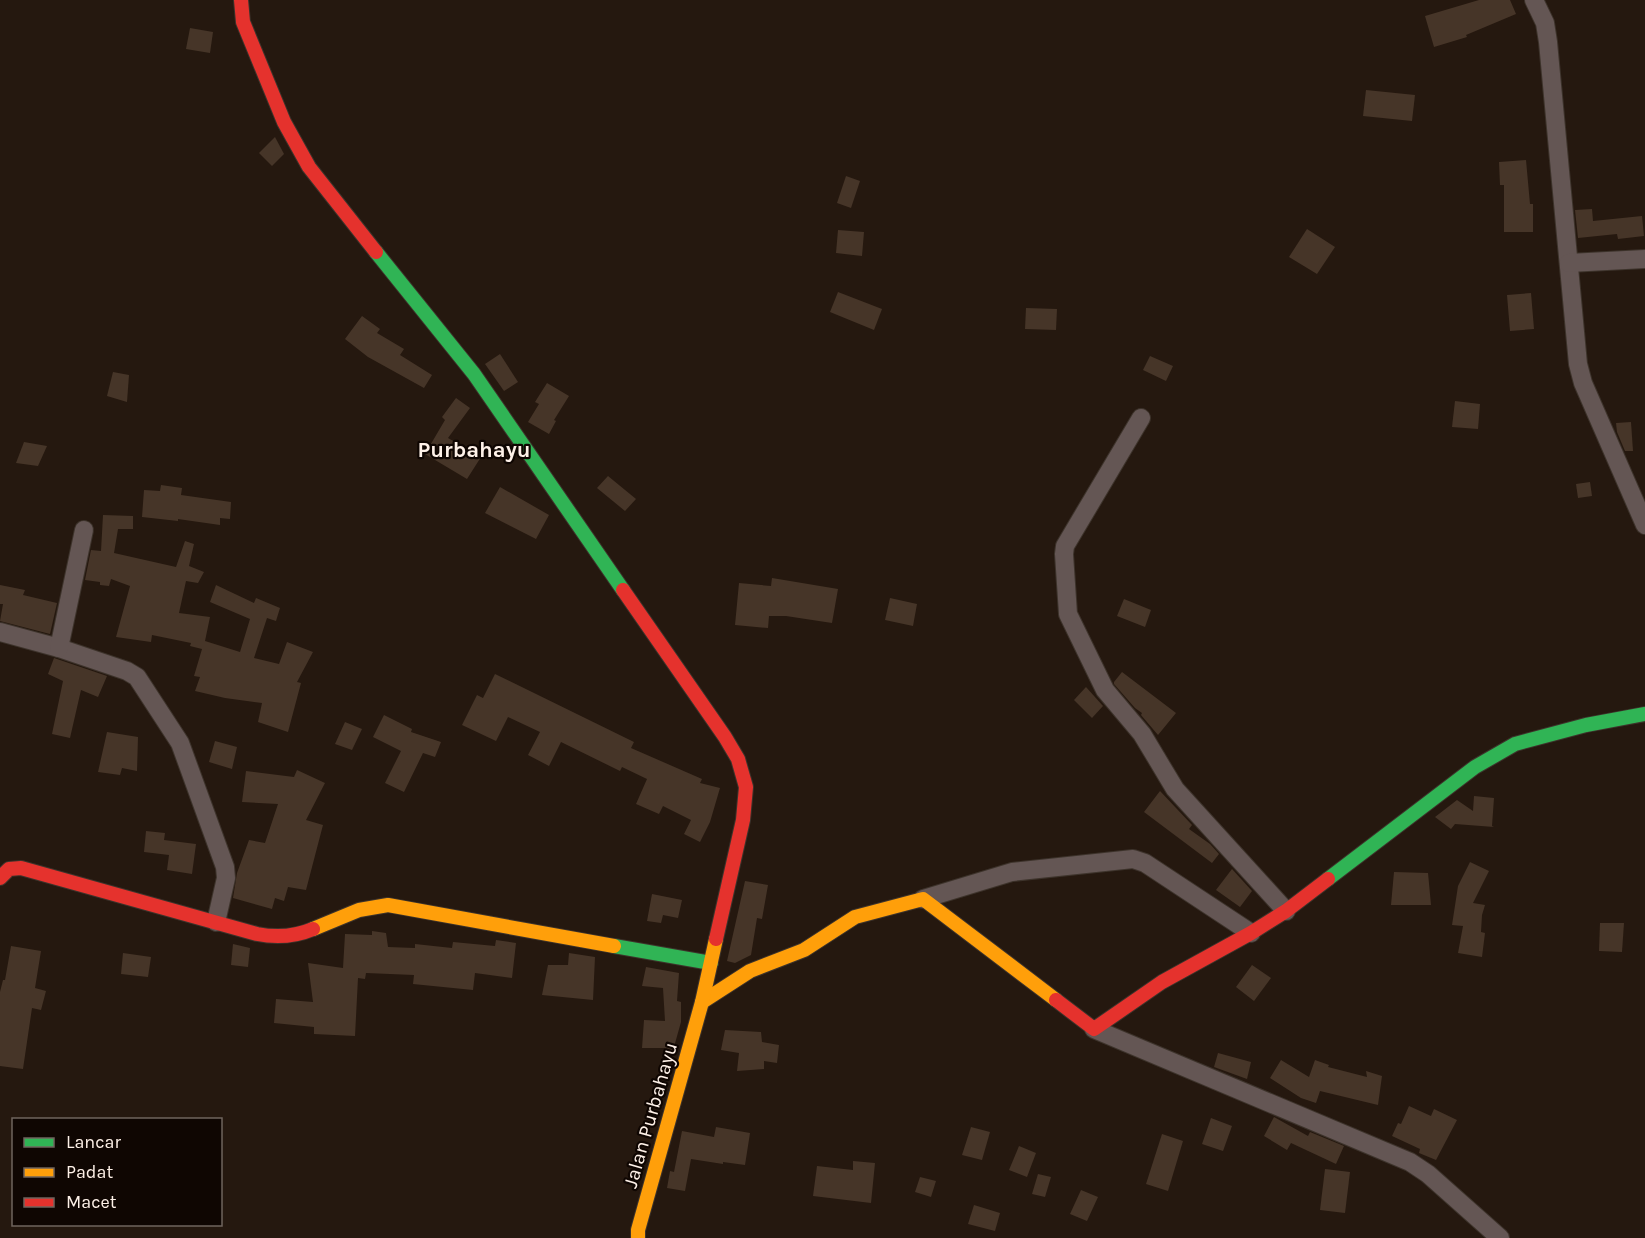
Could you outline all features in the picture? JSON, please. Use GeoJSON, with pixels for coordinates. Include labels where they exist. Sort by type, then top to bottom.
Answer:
{"type":"FeatureCollection","features":[{"type":"Feature","properties":{"kind":"street","name":"Jalan Purbahayu"},"geometry":{"type":"LineString","coordinates":[[241,0],[243,22],[284,122],[309,167],[474,374],[738,759],[746,787],[743,820],[702,1002],[657,1156],[638,1230],[638,1238]]}},
{"type":"Feature","properties":{"kind":"street"},"geometry":{"type":"LineString","coordinates":[[1534,0],[1545,23],[1548,42],[1580,374],[1645,525]]}},
{"type":"Feature","properties":{"kind":"street"},"geometry":{"type":"LineString","coordinates":[[1569,263],[1645,259]]}},
{"type":"Feature","properties":{"kind":"street"},"geometry":{"type":"LineString","coordinates":[[1140,418],[1065,546],[1068,614],[1105,690],[1142,734],[1172,785],[1286,911]]}},
{"type":"Feature","properties":{"kind":"street"},"geometry":{"type":"LineString","coordinates":[[59,648],[84,530]]}},
{"type":"Feature","properties":{"kind":"street"},"geometry":{"type":"LineString","coordinates":[[0,632],[59,648],[132,674],[141,682],[180,743],[225,867],[226,878],[216,922]]}},
{"type":"Feature","properties":{"kind":"street"},"geometry":{"type":"LineString","coordinates":[[1094,1029],[1162,982],[1286,911],[1475,767],[1515,744],[1586,725],[1645,714]]}},
{"type":"Feature","properties":{"kind":"street"},"geometry":{"type":"LineString","coordinates":[[702,1002],[750,971],[804,950],[855,917],[1012,872],[1133,859],[1144,863],[1251,933]]}},
{"type":"Feature","properties":{"kind":"street"},"geometry":{"type":"LineString","coordinates":[[0,878],[3,872],[11,867],[21,868],[267,935],[288,937],[359,909],[372,905],[388,905],[711,963]]}},
{"type":"Feature","properties":{"kind":"street"},"geometry":{"type":"LineString","coordinates":[[923,899],[1094,1029],[1410,1162],[1428,1174],[1500,1238]]}},
{"type":"Feature","properties":{"kind":"building"},"geometry":{"type":"Polygon","coordinates":[[[1479,0],[1510,0],[1516,14],[1466,35],[1467,37],[1434,47],[1425,16],[1479,0]]]}},
{"type":"Feature","properties":{"kind":"building"},"geometry":{"type":"Polygon","coordinates":[[[190,28],[213,32],[210,53],[186,49],[190,28]]]}},
{"type":"Feature","properties":{"kind":"building"},"geometry":{"type":"Polygon","coordinates":[[[1366,90],[1415,95],[1412,121],[1363,116],[1366,90]]]}},
{"type":"Feature","properties":{"kind":"building"},"geometry":{"type":"Polygon","coordinates":[[[275,137],[284,154],[272,166],[259,153],[275,137]]]}},
{"type":"Feature","properties":{"kind":"building"},"geometry":{"type":"Polygon","coordinates":[[[1526,160],[1530,204],[1533,204],[1533,232],[1504,232],[1504,185],[1500,185],[1499,162],[1526,160]]]}},
{"type":"Feature","properties":{"kind":"building"},"geometry":{"type":"Polygon","coordinates":[[[846,176],[860,181],[851,208],[837,203],[846,176]]]}},
{"type":"Feature","properties":{"kind":"building"},"geometry":{"type":"Polygon","coordinates":[[[1592,209],[1593,221],[1642,216],[1644,236],[1618,239],[1617,234],[1578,238],[1575,210],[1592,209]]]}},
{"type":"Feature","properties":{"kind":"building"},"geometry":{"type":"Polygon","coordinates":[[[1307,229],[1335,247],[1317,274],[1289,257],[1307,229]]]}},
{"type":"Feature","properties":{"kind":"building"},"geometry":{"type":"Polygon","coordinates":[[[838,230],[864,232],[862,256],[836,253],[838,230]]]}},
{"type":"Feature","properties":{"kind":"building"},"geometry":{"type":"Polygon","coordinates":[[[838,292],[882,309],[874,330],[830,312],[838,292]]]}},
{"type":"Feature","properties":{"kind":"building"},"geometry":{"type":"Polygon","coordinates":[[[1531,293],[1534,329],[1510,331],[1507,295],[1531,293]]]}},
{"type":"Feature","properties":{"kind":"building"},"geometry":{"type":"Polygon","coordinates":[[[1026,308],[1057,309],[1056,330],[1025,329],[1026,308]]]}},
{"type":"Feature","properties":{"kind":"building"},"geometry":{"type":"Polygon","coordinates":[[[362,316],[380,329],[377,333],[404,349],[400,355],[432,375],[424,388],[368,357],[345,339],[362,316]]]}},
{"type":"Feature","properties":{"kind":"building"},"geometry":{"type":"Polygon","coordinates":[[[500,354],[518,382],[504,391],[485,364],[500,354]]]}},
{"type":"Feature","properties":{"kind":"building"},"geometry":{"type":"Polygon","coordinates":[[[1150,356],[1173,366],[1166,381],[1143,370],[1150,356]]]}},
{"type":"Feature","properties":{"kind":"building"},"geometry":{"type":"Polygon","coordinates":[[[113,372],[129,375],[127,402],[107,396],[113,372]]]}},
{"type":"Feature","properties":{"kind":"building"},"geometry":{"type":"Polygon","coordinates":[[[547,383],[569,396],[554,420],[556,421],[549,434],[528,422],[539,404],[535,402],[547,383]]]}},
{"type":"Feature","properties":{"kind":"building"},"geometry":{"type":"Polygon","coordinates":[[[456,398],[470,408],[448,438],[481,457],[467,479],[425,454],[445,420],[442,417],[456,398]]]}},
{"type":"Feature","properties":{"kind":"building"},"geometry":{"type":"Polygon","coordinates":[[[1455,401],[1480,404],[1478,429],[1452,427],[1455,401]]]}},
{"type":"Feature","properties":{"kind":"building"},"geometry":{"type":"Polygon","coordinates":[[[1631,422],[1633,451],[1625,451],[1617,432],[1616,423],[1631,422]]]}},
{"type":"Feature","properties":{"kind":"building"},"geometry":{"type":"Polygon","coordinates":[[[24,442],[47,446],[38,466],[16,463],[24,442]]]}},
{"type":"Feature","properties":{"kind":"building"},"geometry":{"type":"Polygon","coordinates":[[[608,476],[636,499],[625,511],[597,488],[608,476]]]}},
{"type":"Feature","properties":{"kind":"building"},"geometry":{"type":"Polygon","coordinates":[[[1590,482],[1592,496],[1578,498],[1576,484],[1590,482]]]}},
{"type":"Feature","properties":{"kind":"building"},"geometry":{"type":"Polygon","coordinates":[[[161,485],[182,488],[181,495],[231,502],[230,519],[220,518],[220,525],[142,517],[144,490],[160,491],[161,485]]]}},
{"type":"Feature","properties":{"kind":"building"},"geometry":{"type":"Polygon","coordinates":[[[500,487],[549,515],[536,539],[485,513],[500,487]]]}},
{"type":"Feature","properties":{"kind":"building"},"geometry":{"type":"Polygon","coordinates":[[[103,515],[133,516],[133,529],[118,529],[114,553],[176,567],[185,541],[194,544],[189,566],[204,572],[198,583],[186,581],[179,613],[210,617],[205,641],[240,652],[250,619],[210,602],[216,585],[254,603],[256,598],[280,608],[276,621],[267,618],[254,658],[279,664],[287,642],[313,652],[297,682],[301,683],[288,732],[258,722],[262,703],[195,691],[200,677],[194,676],[202,649],[190,646],[191,643],[152,635],[151,642],[116,637],[130,586],[111,579],[109,586],[100,585],[100,582],[85,580],[91,550],[101,551],[103,515]]]}},
{"type":"Feature","properties":{"kind":"building"},"geometry":{"type":"Polygon","coordinates":[[[772,578],[838,589],[832,623],[786,616],[769,616],[768,628],[735,625],[739,583],[771,586],[772,578]]]}},
{"type":"Feature","properties":{"kind":"building"},"geometry":{"type":"Polygon","coordinates":[[[0,585],[25,590],[23,595],[57,603],[50,634],[0,621],[3,604],[0,604],[0,585]]]}},
{"type":"Feature","properties":{"kind":"building"},"geometry":{"type":"Polygon","coordinates":[[[890,598],[917,604],[913,626],[885,620],[890,598]]]}},
{"type":"Feature","properties":{"kind":"building"},"geometry":{"type":"Polygon","coordinates":[[[1124,599],[1151,610],[1145,627],[1117,616],[1124,599]]]}},
{"type":"Feature","properties":{"kind":"building"},"geometry":{"type":"Polygon","coordinates":[[[54,658],[107,676],[98,697],[81,690],[70,738],[52,734],[63,681],[48,674],[54,658]]]}},
{"type":"Feature","properties":{"kind":"building"},"geometry":{"type":"Polygon","coordinates":[[[1122,672],[1176,713],[1158,735],[1141,715],[1142,713],[1114,684],[1122,672]]]}},
{"type":"Feature","properties":{"kind":"building"},"geometry":{"type":"Polygon","coordinates":[[[495,674],[634,742],[631,748],[702,779],[700,783],[720,788],[710,822],[700,842],[684,834],[691,820],[663,806],[659,814],[636,804],[647,779],[622,767],[620,771],[561,742],[549,766],[528,755],[540,732],[508,717],[496,741],[462,725],[477,695],[483,698],[495,674]]]}},
{"type":"Feature","properties":{"kind":"building"},"geometry":{"type":"Polygon","coordinates":[[[1086,687],[1103,706],[1092,718],[1074,700],[1086,687]]]}},
{"type":"Feature","properties":{"kind":"building"},"geometry":{"type":"Polygon","coordinates":[[[384,715],[412,729],[411,732],[441,742],[435,757],[423,753],[404,792],[385,783],[401,751],[373,737],[384,715]]]}},
{"type":"Feature","properties":{"kind":"building"},"geometry":{"type":"Polygon","coordinates":[[[345,722],[362,729],[352,750],[335,744],[345,722]]]}},
{"type":"Feature","properties":{"kind":"building"},"geometry":{"type":"Polygon","coordinates":[[[107,732],[138,737],[137,771],[122,768],[120,775],[98,772],[107,732]]]}},
{"type":"Feature","properties":{"kind":"building"},"geometry":{"type":"Polygon","coordinates":[[[215,741],[237,747],[232,769],[209,762],[215,741]]]}},
{"type":"Feature","properties":{"kind":"building"},"geometry":{"type":"Polygon","coordinates":[[[297,770],[325,783],[306,820],[323,825],[306,890],[288,887],[284,901],[275,898],[272,909],[233,898],[237,873],[249,840],[265,843],[278,804],[242,802],[246,771],[294,777],[297,770]]]}},
{"type":"Feature","properties":{"kind":"building"},"geometry":{"type":"Polygon","coordinates":[[[1160,791],[1192,825],[1189,829],[1210,844],[1219,854],[1212,863],[1144,812],[1160,791]]]}},
{"type":"Feature","properties":{"kind":"building"},"geometry":{"type":"Polygon","coordinates":[[[1474,796],[1494,798],[1492,826],[1494,827],[1455,824],[1451,829],[1435,817],[1457,800],[1473,811],[1474,796]]]}},
{"type":"Feature","properties":{"kind":"building"},"geometry":{"type":"Polygon","coordinates":[[[146,831],[165,833],[164,840],[196,844],[192,874],[167,870],[169,855],[144,852],[146,831]]]}},
{"type":"Feature","properties":{"kind":"building"},"geometry":{"type":"Polygon","coordinates":[[[1470,862],[1489,871],[1473,903],[1485,905],[1481,932],[1485,933],[1482,957],[1458,953],[1463,926],[1452,925],[1458,886],[1470,862]]]}},
{"type":"Feature","properties":{"kind":"building"},"geometry":{"type":"Polygon","coordinates":[[[1232,869],[1252,891],[1240,907],[1216,890],[1232,869]]]}},
{"type":"Feature","properties":{"kind":"building"},"geometry":{"type":"Polygon","coordinates":[[[1394,872],[1428,873],[1431,905],[1391,905],[1394,872]]]}},
{"type":"Feature","properties":{"kind":"building"},"geometry":{"type":"Polygon","coordinates":[[[745,881],[768,885],[762,919],[757,918],[751,955],[735,963],[727,961],[745,881]]]}},
{"type":"Feature","properties":{"kind":"building"},"geometry":{"type":"Polygon","coordinates":[[[652,894],[682,900],[678,918],[663,915],[661,923],[647,921],[652,894]]]}},
{"type":"Feature","properties":{"kind":"building"},"geometry":{"type":"Polygon","coordinates":[[[1600,923],[1624,923],[1622,952],[1599,951],[1600,923]]]}},
{"type":"Feature","properties":{"kind":"building"},"geometry":{"type":"Polygon","coordinates":[[[372,931],[386,933],[388,947],[415,948],[415,944],[452,948],[453,942],[495,946],[496,940],[516,943],[512,978],[475,973],[473,990],[413,984],[414,975],[366,973],[365,979],[358,978],[355,1036],[314,1034],[314,1027],[274,1023],[276,999],[313,1002],[308,963],[343,968],[345,934],[372,935],[372,931]]]}},
{"type":"Feature","properties":{"kind":"building"},"geometry":{"type":"Polygon","coordinates":[[[233,944],[250,948],[248,967],[231,965],[233,944]]]}},
{"type":"Feature","properties":{"kind":"building"},"geometry":{"type":"Polygon","coordinates":[[[11,946],[41,951],[35,988],[46,991],[41,1010],[32,1008],[23,1069],[0,1066],[0,992],[3,980],[5,980],[11,946]]]}},
{"type":"Feature","properties":{"kind":"building"},"geometry":{"type":"Polygon","coordinates":[[[123,953],[151,957],[148,977],[121,974],[123,953]]]}},
{"type":"Feature","properties":{"kind":"building"},"geometry":{"type":"Polygon","coordinates":[[[569,953],[595,957],[593,1000],[542,995],[548,965],[568,965],[569,953]]]}},
{"type":"Feature","properties":{"kind":"building"},"geometry":{"type":"Polygon","coordinates":[[[1252,965],[1271,978],[1254,1001],[1236,987],[1252,965]]]}},
{"type":"Feature","properties":{"kind":"building"},"geometry":{"type":"Polygon","coordinates":[[[646,967],[679,973],[677,1001],[681,1002],[681,1022],[672,1054],[664,1053],[665,1048],[642,1048],[644,1020],[665,1021],[663,988],[642,986],[646,967]]]}},
{"type":"Feature","properties":{"kind":"building"},"geometry":{"type":"Polygon","coordinates":[[[725,1030],[761,1032],[762,1042],[779,1045],[777,1063],[764,1061],[764,1069],[737,1071],[739,1053],[721,1050],[725,1030]]]}},
{"type":"Feature","properties":{"kind":"building"},"geometry":{"type":"Polygon","coordinates":[[[1218,1053],[1251,1062],[1247,1079],[1214,1067],[1218,1053]]]}},
{"type":"Feature","properties":{"kind":"building"},"geometry":{"type":"Polygon","coordinates":[[[1281,1060],[1309,1077],[1315,1060],[1329,1065],[1328,1067],[1367,1077],[1366,1071],[1382,1076],[1378,1105],[1320,1091],[1316,1103],[1301,1098],[1270,1078],[1281,1060]]]}},
{"type":"Feature","properties":{"kind":"building"},"geometry":{"type":"Polygon","coordinates":[[[1409,1106],[1431,1116],[1434,1109],[1457,1120],[1436,1160],[1419,1153],[1420,1149],[1392,1136],[1398,1123],[1401,1124],[1409,1106]]]}},
{"type":"Feature","properties":{"kind":"building"},"geometry":{"type":"Polygon","coordinates":[[[1274,1117],[1308,1136],[1310,1132],[1344,1146],[1336,1164],[1291,1143],[1287,1150],[1264,1136],[1274,1117]]]}},
{"type":"Feature","properties":{"kind":"building"},"geometry":{"type":"Polygon","coordinates":[[[1211,1118],[1232,1126],[1223,1151],[1202,1144],[1211,1118]]]}},
{"type":"Feature","properties":{"kind":"building"},"geometry":{"type":"Polygon","coordinates":[[[716,1127],[750,1133],[745,1165],[691,1159],[685,1191],[667,1188],[670,1171],[674,1172],[682,1131],[714,1137],[716,1127]]]}},
{"type":"Feature","properties":{"kind":"building"},"geometry":{"type":"Polygon","coordinates":[[[971,1127],[990,1132],[982,1160],[962,1155],[971,1127]]]}},
{"type":"Feature","properties":{"kind":"building"},"geometry":{"type":"Polygon","coordinates":[[[1162,1134],[1183,1141],[1168,1191],[1146,1184],[1162,1134]]]}},
{"type":"Feature","properties":{"kind":"building"},"geometry":{"type":"Polygon","coordinates":[[[1019,1146],[1036,1153],[1027,1177],[1009,1170],[1019,1146]]]}},
{"type":"Feature","properties":{"kind":"building"},"geometry":{"type":"Polygon","coordinates":[[[853,1161],[875,1163],[871,1203],[813,1196],[817,1166],[853,1170],[853,1161]]]}},
{"type":"Feature","properties":{"kind":"building"},"geometry":{"type":"Polygon","coordinates":[[[1325,1169],[1350,1172],[1345,1213],[1320,1210],[1325,1169]]]}},
{"type":"Feature","properties":{"kind":"building"},"geometry":{"type":"Polygon","coordinates":[[[1038,1174],[1051,1177],[1045,1197],[1032,1194],[1038,1174]]]}},
{"type":"Feature","properties":{"kind":"building"},"geometry":{"type":"Polygon","coordinates":[[[920,1177],[936,1181],[931,1197],[915,1192],[920,1177]]]}},
{"type":"Feature","properties":{"kind":"building"},"geometry":{"type":"Polygon","coordinates":[[[1081,1190],[1098,1197],[1087,1221],[1070,1214],[1081,1190]]]}},
{"type":"Feature","properties":{"kind":"building"},"geometry":{"type":"Polygon","coordinates":[[[974,1205],[1000,1213],[995,1231],[968,1224],[974,1205]]]}},
{"type":"Feature","properties":{"kind":"traffic: fast"},"geometry":{"type":"LineString","coordinates":[[376,252],[474,374],[623,590]]}},
{"type":"Feature","properties":{"kind":"traffic: fast"},"geometry":{"type":"LineString","coordinates":[[1328,879],[1475,767],[1515,744],[1586,725],[1645,714]]}},
{"type":"Feature","properties":{"kind":"traffic: fast"},"geometry":{"type":"LineString","coordinates":[[614,946],[711,963]]}},
{"type":"Feature","properties":{"kind":"traffic: slow"},"geometry":{"type":"LineString","coordinates":[[702,1002],[750,971],[804,950],[855,917],[923,899],[1056,1000]]}},
{"type":"Feature","properties":{"kind":"traffic: slow"},"geometry":{"type":"LineString","coordinates":[[313,929],[359,910],[388,905],[614,946]]}},
{"type":"Feature","properties":{"kind":"traffic: slow"},"geometry":{"type":"LineString","coordinates":[[638,1238],[638,1230],[702,1002],[716,939]]}},
{"type":"Feature","properties":{"kind":"traffic: jam"},"geometry":{"type":"LineString","coordinates":[[241,0],[243,22],[284,122],[309,167],[376,252]]}},
{"type":"Feature","properties":{"kind":"traffic: jam"},"geometry":{"type":"LineString","coordinates":[[623,590],[725,737],[738,759],[746,787],[743,820],[716,939]]}},
{"type":"Feature","properties":{"kind":"traffic: jam"},"geometry":{"type":"LineString","coordinates":[[0,878],[9,869],[21,868],[257,934],[292,935],[313,929]]}},
{"type":"Feature","properties":{"kind":"traffic: jam"},"geometry":{"type":"LineString","coordinates":[[1056,1000],[1094,1029],[1162,982],[1286,911],[1328,879]]}},
{"type":"Feature","properties":{"kind":"district","name":"Purbahayu"},"geometry":{"type":"Point","coordinates":[474,449]}}]}
